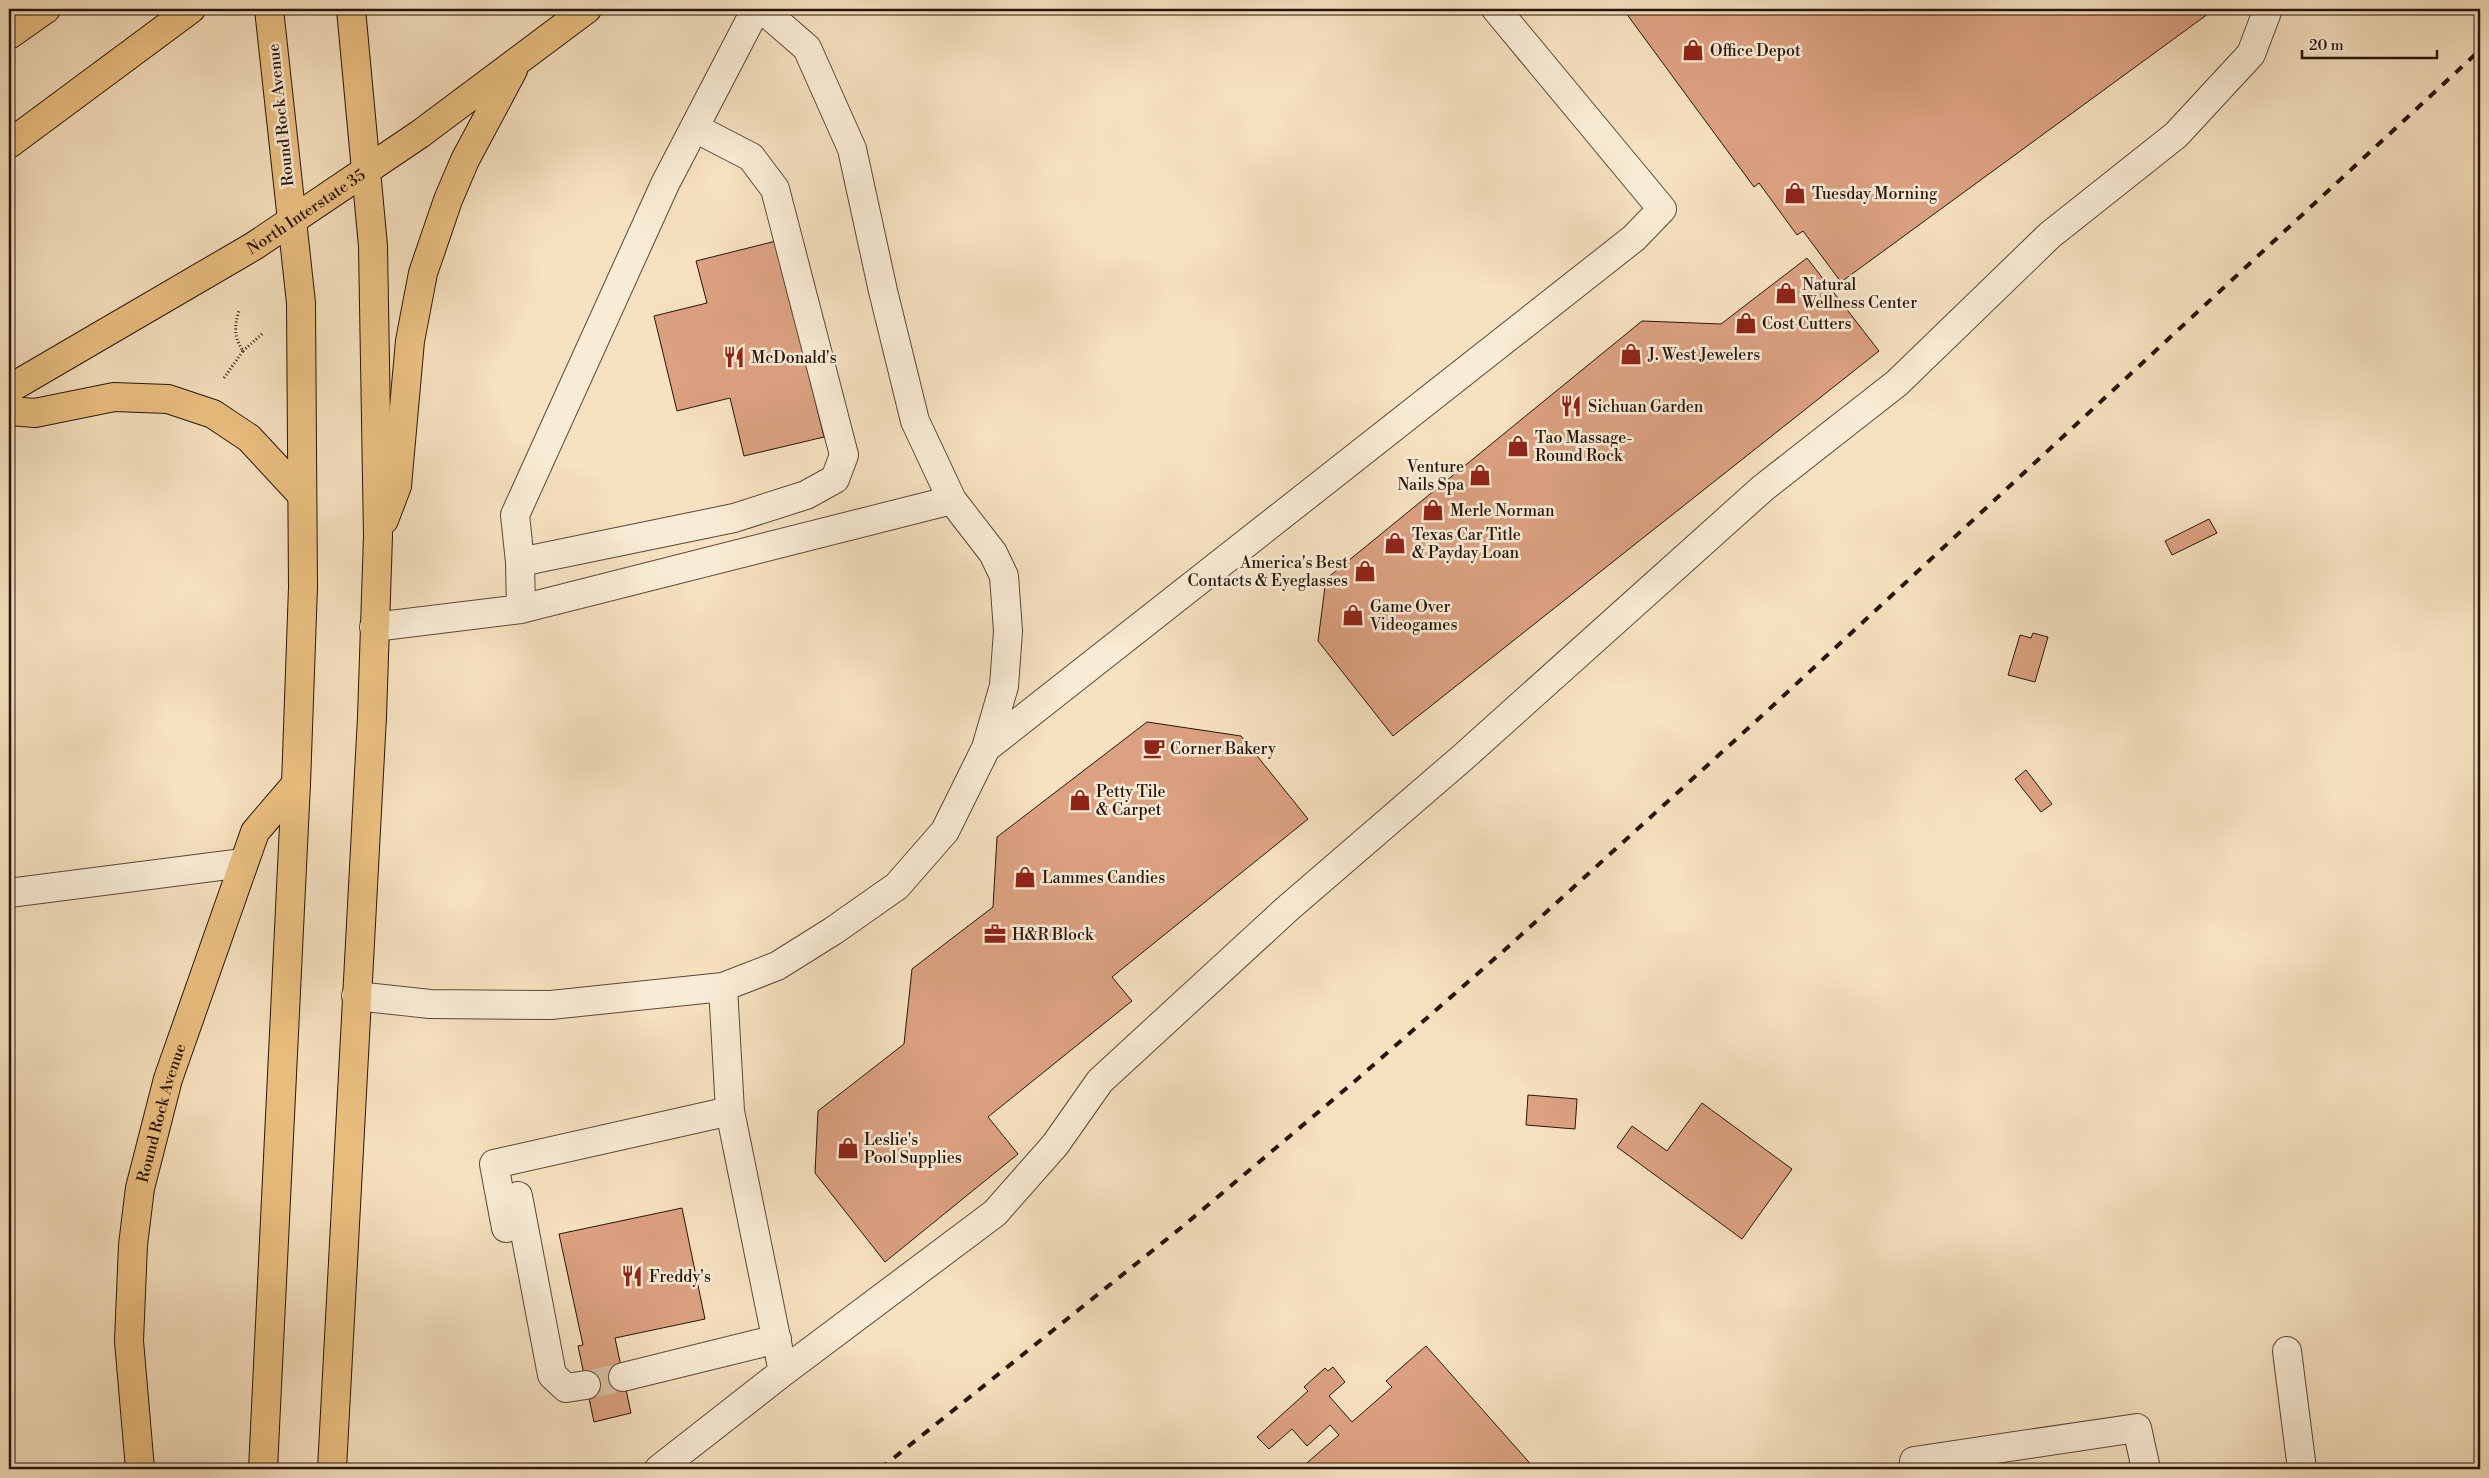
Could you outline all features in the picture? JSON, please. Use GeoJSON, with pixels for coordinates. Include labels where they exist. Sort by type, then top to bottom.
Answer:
{"type":"FeatureCollection","features":[{"type":"Feature","properties":{"kind":"main road"},"geometry":{"type":"LineString","coordinates":[[9,34],[46,9]]}},
{"type":"Feature","properties":{"kind":"main road"},"geometry":{"type":"LineString","coordinates":[[9,144],[190,9]]}},
{"type":"Feature","properties":{"kind":"main road","name":"Round Rock Avenue"},"geometry":{"type":"LineString","coordinates":[[263,1469],[296,784],[303,587],[301,303],[269,9]]}},
{"type":"Feature","properties":{"kind":"main road"},"geometry":{"type":"LineString","coordinates":[[332,1469],[372,717],[378,536],[373,246],[351,9]]}},
{"type":"Feature","properties":{"kind":"main road","name":"North Interstate 35"},"geometry":{"type":"LineString","coordinates":[[9,389],[254,246],[366,173],[517,64],[587,9]]}},
{"type":"Feature","properties":{"kind":"main road"},"geometry":{"type":"LineString","coordinates":[[378,536],[397,486],[410,341],[423,273],[448,200],[465,160],[517,64]]}},
{"type":"Feature","properties":{"kind":"main road"},"geometry":{"type":"LineString","coordinates":[[9,411],[35,414],[114,397],[168,398],[213,414],[249,438],[301,494]]}},
{"type":"Feature","properties":{"kind":"main road","name":"Round Rock Avenue"},"geometry":{"type":"LineString","coordinates":[[140,1469],[129,1341],[133,1245],[140,1188],[168,1079],[254,832],[296,784]]}},
{"type":"Feature","properties":{"kind":"lane"},"geometry":{"type":"LineString","coordinates":[[521,610],[520,562],[515,515],[665,184],[756,9]]}},
{"type":"Feature","properties":{"kind":"lane"},"geometry":{"type":"LineString","coordinates":[[356,996],[430,1004],[551,1005],[722,987],[777,966],[833,931],[897,886],[945,831],[986,748],[1004,686],[1008,631],[1004,576],[993,553],[952,500],[915,421],[883,291],[852,149],[807,48],[762,9]]}},
{"type":"Feature","properties":{"kind":"lane"},"geometry":{"type":"LineString","coordinates":[[986,748],[1634,238],[1662,209],[1496,9]]}},
{"type":"Feature","properties":{"kind":"lane"},"geometry":{"type":"LineString","coordinates":[[659,1469],[783,1372],[994,1213],[1055,1145],[1100,1081],[1294,903],[1460,759],[1763,488],[1897,383],[2050,235],[2176,135],[2251,54],[2268,9]]}},
{"type":"Feature","properties":{"kind":"lane"},"geometry":{"type":"LineString","coordinates":[[520,562],[734,518],[806,495],[835,480],[844,455],[775,189],[750,157],[695,128]]}},
{"type":"Feature","properties":{"kind":"lane"},"geometry":{"type":"LineString","coordinates":[[374,626],[521,610],[952,500]]}},
{"type":"Feature","properties":{"kind":"lane"},"geometry":{"type":"LineString","coordinates":[[9,893],[243,863]]}},
{"type":"Feature","properties":{"kind":"lane"},"geometry":{"type":"LineString","coordinates":[[722,987],[730,1111],[783,1372]]}},
{"type":"Feature","properties":{"kind":"lane"},"geometry":{"type":"LineString","coordinates":[[506,1228],[494,1164],[730,1111]]}},
{"type":"Feature","properties":{"kind":"lane"},"geometry":{"type":"LineString","coordinates":[[511,1161],[552,1375],[566,1388],[586,1385]]}},
{"type":"Feature","properties":{"kind":"lane"},"geometry":{"type":"LineString","coordinates":[[624,1377],[777,1339]]}},
{"type":"Feature","properties":{"kind":"lane"},"geometry":{"type":"LineString","coordinates":[[2287,1351],[2302,1469]]}},
{"type":"Feature","properties":{"kind":"lane"},"geometry":{"type":"LineString","coordinates":[[1915,1469],[1914,1461],[2136,1428],[2146,1469]]}},
{"type":"Feature","properties":{"kind":"path"},"geometry":{"type":"LineString","coordinates":[[239,311],[235,323],[235,338],[243,351]]}},
{"type":"Feature","properties":{"kind":"path"},"geometry":{"type":"LineString","coordinates":[[222,381],[243,351],[266,331]]}},
{"type":"Feature","properties":{"kind":"building"},"geometry":{"type":"Polygon","coordinates":[[[1623,9],[2210,9],[2212,11],[1841,282],[1803,231],[1797,235],[1759,183],[1754,187],[1623,9]]]}},
{"type":"Feature","properties":{"kind":"building","name":"McDonald's"},"geometry":{"type":"Polygon","coordinates":[[[776,241],[824,437],[744,456],[730,398],[677,411],[654,316],[707,303],[696,261],[776,241]]]}},
{"type":"Feature","properties":{"kind":"building"},"geometry":{"type":"Polygon","coordinates":[[[1807,258],[1879,351],[1393,736],[1318,641],[1326,579],[1642,321],[1721,324],[1807,258]]]}},
{"type":"Feature","properties":{"kind":"building"},"geometry":{"type":"Polygon","coordinates":[[[2209,519],[2217,533],[2172,555],[2165,541],[2209,519]]]}},
{"type":"Feature","properties":{"kind":"building"},"geometry":{"type":"Polygon","coordinates":[[[2033,633],[2048,637],[2035,682],[2008,675],[2020,635],[2031,638],[2033,633]]]}},
{"type":"Feature","properties":{"kind":"building"},"geometry":{"type":"Polygon","coordinates":[[[1147,722],[1241,736],[1308,819],[1112,977],[1132,1001],[988,1117],[1018,1154],[885,1262],[815,1173],[818,1111],[904,1044],[912,969],[993,907],[997,837],[1147,722]]]}},
{"type":"Feature","properties":{"kind":"building"},"geometry":{"type":"Polygon","coordinates":[[[2026,770],[2052,804],[2041,812],[2015,779],[2026,770]]]}},
{"type":"Feature","properties":{"kind":"building"},"geometry":{"type":"Polygon","coordinates":[[[1528,1095],[1577,1099],[1575,1129],[1526,1125],[1528,1095]]]}},
{"type":"Feature","properties":{"kind":"building"},"geometry":{"type":"Polygon","coordinates":[[[1702,1103],[1792,1169],[1742,1239],[1617,1147],[1632,1126],[1667,1151],[1702,1103]]]}},
{"type":"Feature","properties":{"kind":"building","name":"Freddy's"},"geometry":{"type":"Polygon","coordinates":[[[682,1208],[705,1319],[615,1338],[631,1413],[594,1422],[578,1346],[583,1345],[559,1234],[682,1208]]]}},
{"type":"Feature","properties":{"kind":"building"},"geometry":{"type":"Polygon","coordinates":[[[1426,1346],[1535,1469],[1300,1469],[1339,1435],[1330,1425],[1307,1446],[1292,1429],[1269,1449],[1257,1437],[1308,1391],[1304,1387],[1325,1368],[1328,1371],[1333,1367],[1345,1382],[1329,1396],[1352,1422],[1392,1387],[1386,1381],[1426,1346]]]}},
{"type":"Feature","properties":{"kind":"tunnel"},"geometry":{"type":"LineString","coordinates":[[586,1385],[623,1377]]}},
{"type":"Feature","properties":{"kind":"railway"},"geometry":{"type":"LineString","coordinates":[[880,1469],[1182,1227],[1354,1082],[1509,946],[1766,712],[2480,50]]}},
{"type":"Feature","properties":{"kind":"place","name":"Office Depot"},"geometry":{"type":"Point","coordinates":[1693,50]}},
{"type":"Feature","properties":{"kind":"place","name":"Tuesday Morning"},"geometry":{"type":"Point","coordinates":[1795,193]}},
{"type":"Feature","properties":{"kind":"place","name":"Natural Wellness Center"},"geometry":{"type":"Point","coordinates":[1786,293]}},
{"type":"Feature","properties":{"kind":"place","name":"Cost Cutters"},"geometry":{"type":"Point","coordinates":[1746,323]}},
{"type":"Feature","properties":{"kind":"place","name":"J. West Jewelers"},"geometry":{"type":"Point","coordinates":[1631,354]}},
{"type":"Feature","properties":{"kind":"place","name":"McDonald's"},"geometry":{"type":"Point","coordinates":[734,357]}},
{"type":"Feature","properties":{"kind":"place","name":"Sichuan Garden"},"geometry":{"type":"Point","coordinates":[1571,406]}},
{"type":"Feature","properties":{"kind":"place","name":"Tao Massage- Round Rock"},"geometry":{"type":"Point","coordinates":[1518,446]}},
{"type":"Feature","properties":{"kind":"place","name":"Venture Nails Spa"},"geometry":{"type":"Point","coordinates":[1480,475]}},
{"type":"Feature","properties":{"kind":"place","name":"Merle Norman"},"geometry":{"type":"Point","coordinates":[1433,510]}},
{"type":"Feature","properties":{"kind":"place","name":"Texas Car Title & Payday Loan"},"geometry":{"type":"Point","coordinates":[1395,543]}},
{"type":"Feature","properties":{"kind":"place","name":"America's Best Contacts & Eyeglasses"},"geometry":{"type":"Point","coordinates":[1365,571]}},
{"type":"Feature","properties":{"kind":"place","name":"Game Over Videogames"},"geometry":{"type":"Point","coordinates":[1353,615]}},
{"type":"Feature","properties":{"kind":"place","name":"Corner Bakery"},"geometry":{"type":"Point","coordinates":[1154,748]}},
{"type":"Feature","properties":{"kind":"place","name":"Petty Tile & Carpet"},"geometry":{"type":"Point","coordinates":[1080,800]}},
{"type":"Feature","properties":{"kind":"place","name":"Lammes Candies"},"geometry":{"type":"Point","coordinates":[1025,877]}},
{"type":"Feature","properties":{"kind":"place","name":"H&R Block"},"geometry":{"type":"Point","coordinates":[995,934]}},
{"type":"Feature","properties":{"kind":"place","name":"Leslie's Pool Supplies"},"geometry":{"type":"Point","coordinates":[848,1148]}},
{"type":"Feature","properties":{"kind":"place","name":"Freddy's"},"geometry":{"type":"Point","coordinates":[632,1276]}}]}
